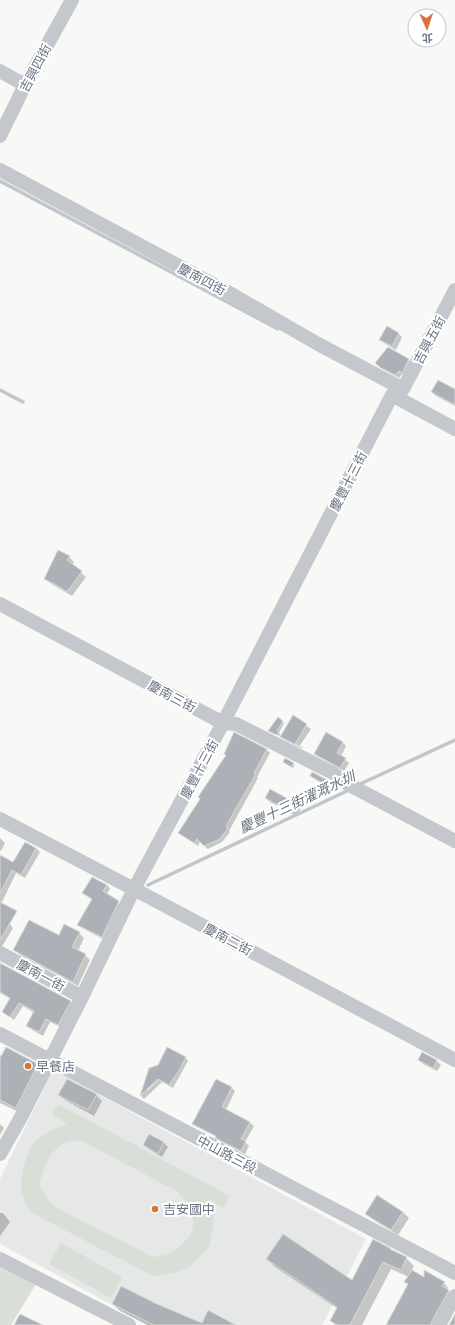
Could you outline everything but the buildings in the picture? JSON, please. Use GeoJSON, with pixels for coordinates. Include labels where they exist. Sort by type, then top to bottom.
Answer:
{"type":"FeatureCollection","features":[{"type":"Feature","properties":{"kind":"street","name":"吉興四街"},"geometry":{"type":"LineString","coordinates":[[0,136],[72,0]]}},
{"type":"Feature","properties":{"kind":"street"},"geometry":{"type":"LineString","coordinates":[[0,71],[26,85]]}},
{"type":"Feature","properties":{"kind":"street","name":"慶南四街"},"geometry":{"type":"LineString","coordinates":[[0,170],[232,295],[398,392],[455,429]]}},
{"type":"Feature","properties":{"kind":"street","name":"吉興五街"},"geometry":{"type":"LineString","coordinates":[[398,392],[455,290]]}},
{"type":"Feature","properties":{"kind":"street","name":"慶豐十三街"},"geometry":{"type":"LineString","coordinates":[[0,1154],[20,1119],[82,997],[134,889],[398,392]]}},
{"type":"Feature","properties":{"kind":"street","name":"慶南三街"},"geometry":{"type":"LineString","coordinates":[[0,604],[223,723],[236,724],[333,773],[346,783],[369,796],[455,841]]}},
{"type":"Feature","properties":{"kind":"street","name":"慶南二街"},"geometry":{"type":"LineString","coordinates":[[0,819],[455,1060]]}},
{"type":"Feature","properties":{"kind":"street","name":"慶南一街"},"geometry":{"type":"LineString","coordinates":[[0,953],[82,997]]}},
{"type":"Feature","properties":{"kind":"street","name":"中山路三段"},"geometry":{"type":"LineString","coordinates":[[0,1034],[455,1274]]}},
{"type":"Feature","properties":{"kind":"street"},"geometry":{"type":"LineString","coordinates":[[0,1259],[129,1325]]}},
{"type":"Feature","properties":{"kind":"street"},"geometry":{"type":"LineString","coordinates":[[439,1325],[455,1296]]}},
{"type":"Feature","properties":{"kind":"shaded area","name":"吉安國中"},"geometry":{"type":"Polygon","coordinates":[[[53,1070],[366,1239],[322,1325],[149,1325],[0,1244],[0,1179],[53,1070]]]}},
{"type":"Feature","properties":{"kind":"shaded area"},"geometry":{"type":"Polygon","coordinates":[[[58,1104],[230,1196],[223,1208],[208,1200],[213,1216],[213,1229],[209,1247],[200,1257],[189,1267],[175,1273],[153,1276],[32,1213],[23,1197],[21,1185],[23,1170],[27,1155],[36,1140],[58,1127],[67,1124],[52,1114],[58,1104]],[[82,1141],[66,1142],[58,1147],[44,1168],[39,1186],[53,1206],[153,1257],[167,1255],[178,1248],[190,1236],[194,1222],[190,1208],[178,1192],[82,1141]]]}},
{"type":"Feature","properties":{"kind":"shaded area"},"geometry":{"type":"Polygon","coordinates":[[[61,1243],[122,1277],[111,1298],[49,1264],[61,1243]]]}},
{"type":"Feature","properties":{"kind":"shaded area"},"geometry":{"type":"Polygon","coordinates":[[[0,1267],[36,1284],[11,1325],[0,1325],[0,1267]]]}},
{"type":"Feature","properties":{"kind":"waterway"},"geometry":{"type":"LineString","coordinates":[[0,181],[278,329]]}},
{"type":"Feature","properties":{"kind":"waterway"},"geometry":{"type":"LineString","coordinates":[[0,390],[23,402]]}},
{"type":"Feature","properties":{"kind":"waterway","name":"慶豐十三街灌溉水圳"},"geometry":{"type":"LineString","coordinates":[[358,785],[455,740]]}},
{"type":"Feature","properties":{"kind":"waterway","name":"慶豐十三街灌溉水圳"},"geometry":{"type":"LineString","coordinates":[[148,885],[349,790]]}},
{"type":"Feature","properties":{"kind":"place","name":"早餐店"},"geometry":{"type":"Point","coordinates":[28,1066]}},
{"type":"Feature","properties":{"kind":"place","name":"吉安國中"},"geometry":{"type":"Point","coordinates":[155,1209]}}]}
